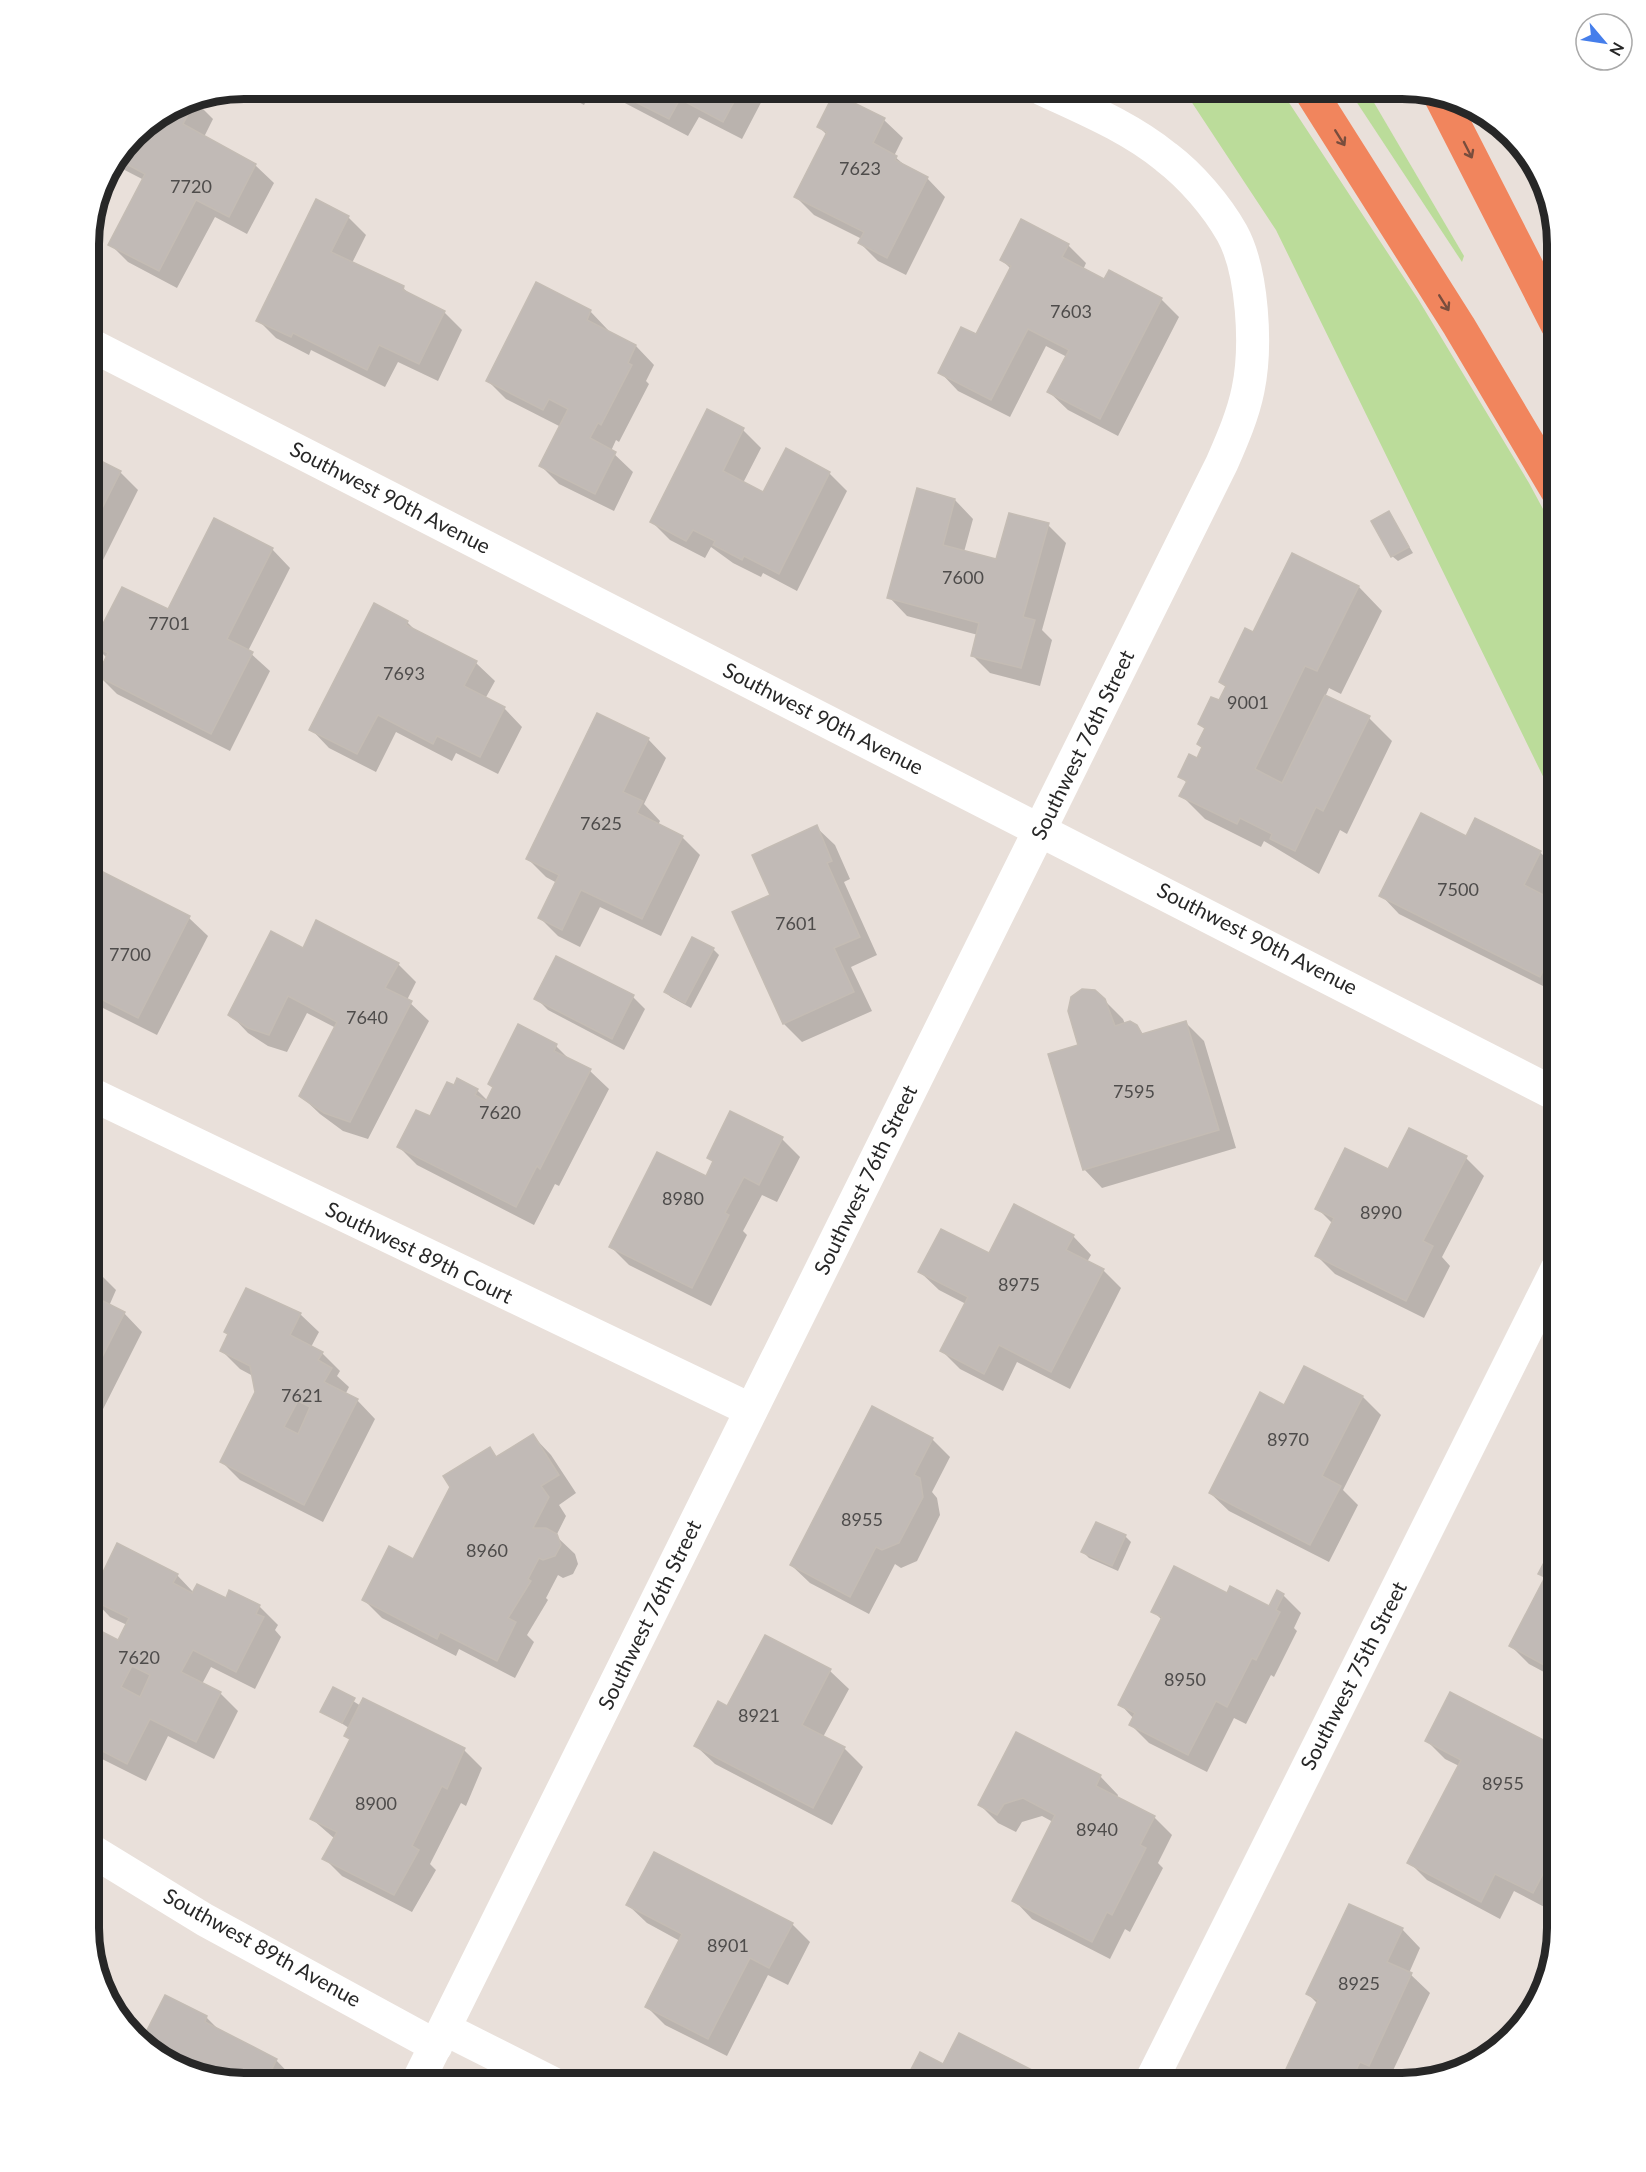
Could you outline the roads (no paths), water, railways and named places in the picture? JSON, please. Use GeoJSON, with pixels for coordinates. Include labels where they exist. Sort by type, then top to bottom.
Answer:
{"type":"FeatureCollection","features":[{"type":"Feature","properties":{"kind":"highway"},"geometry":{"type":"LineString","coordinates":[[1315,99],[1459,326],[1547,474]]}},
{"type":"Feature","properties":{"kind":"highway"},"geometry":{"type":"LineString","coordinates":[[1445,106],[1547,305]]}},
{"type":"Feature","properties":{"kind":"street","name":"Southwest 76th Street"},"geometry":{"type":"LineString","coordinates":[[423,2073],[1232,442],[1248,390],[1250,308],[1243,260],[1232,233],[1186,175],[1166,157],[1113,122],[1064,99]]}},
{"type":"Feature","properties":{"kind":"street","name":"Southwest 90th Avenue"},"geometry":{"type":"LineString","coordinates":[[99,349],[1547,1090]]}},
{"type":"Feature","properties":{"kind":"street","name":"Southwest 89th Court"},"geometry":{"type":"LineString","coordinates":[[99,1097],[751,1410]]}},
{"type":"Feature","properties":{"kind":"street","name":"Southwest 75th Street"},"geometry":{"type":"LineString","coordinates":[[1155,2073],[1547,1289]]}},
{"type":"Feature","properties":{"kind":"street","name":"Southwest 89th Avenue"},"geometry":{"type":"LineString","coordinates":[[99,1856],[205,1920],[441,2038],[525,2073]]}}]}
